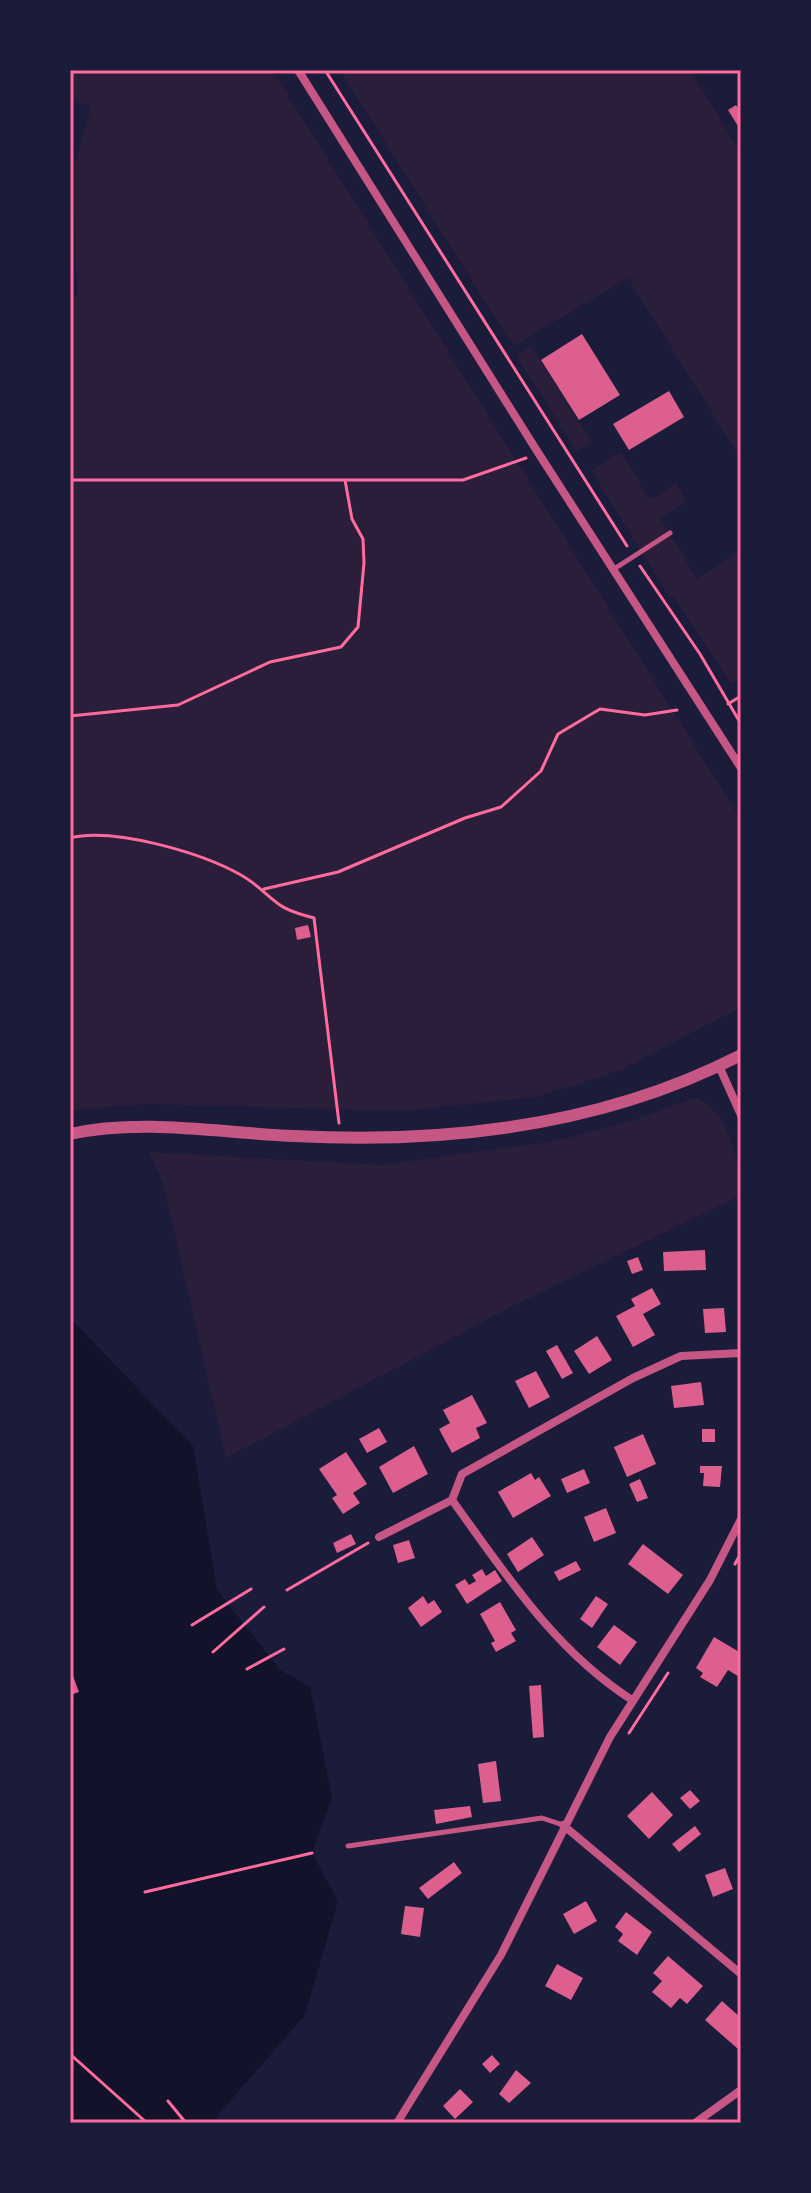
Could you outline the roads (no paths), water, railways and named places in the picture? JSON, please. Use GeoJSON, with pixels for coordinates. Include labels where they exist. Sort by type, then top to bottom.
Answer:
{"type":"FeatureCollection","features":[{"type":"Feature","properties":{"kind":"street"},"geometry":{"type":"LineString","coordinates":[[298,70],[537,451],[738,757],[741,768]]}},
{"type":"Feature","properties":{"kind":"street"},"geometry":{"type":"LineString","coordinates":[[70,1134],[172,1128],[341,1139],[451,1136],[536,1123],[648,1094],[741,1055]]}},
{"type":"Feature","properties":{"kind":"street"},"geometry":{"type":"LineString","coordinates":[[719,1066],[741,1115]]}},
{"type":"Feature","properties":{"kind":"street"},"geometry":{"type":"LineString","coordinates":[[379,1537],[452,1500],[462,1474],[633,1378],[681,1356],[741,1353]]}},
{"type":"Feature","properties":{"kind":"street"},"geometry":{"type":"LineString","coordinates":[[452,1500],[539,1620],[607,1684],[632,1700]]}},
{"type":"Feature","properties":{"kind":"street"},"geometry":{"type":"LineString","coordinates":[[397,2123],[501,1955],[563,1825],[632,1700],[710,1580],[741,1519]]}},
{"type":"Feature","properties":{"kind":"street"},"geometry":{"type":"LineString","coordinates":[[563,1825],[741,1974]]}},
{"type":"Feature","properties":{"kind":"street"},"geometry":{"type":"LineString","coordinates":[[695,2123],[741,2090]]}},
{"type":"Feature","properties":{"kind":"lane"},"geometry":{"type":"LineString","coordinates":[[614,569],[670,533]]}},
{"type":"Feature","properties":{"kind":"lane"},"geometry":{"type":"LineString","coordinates":[[348,1846],[542,1818],[563,1825]]}}]}
